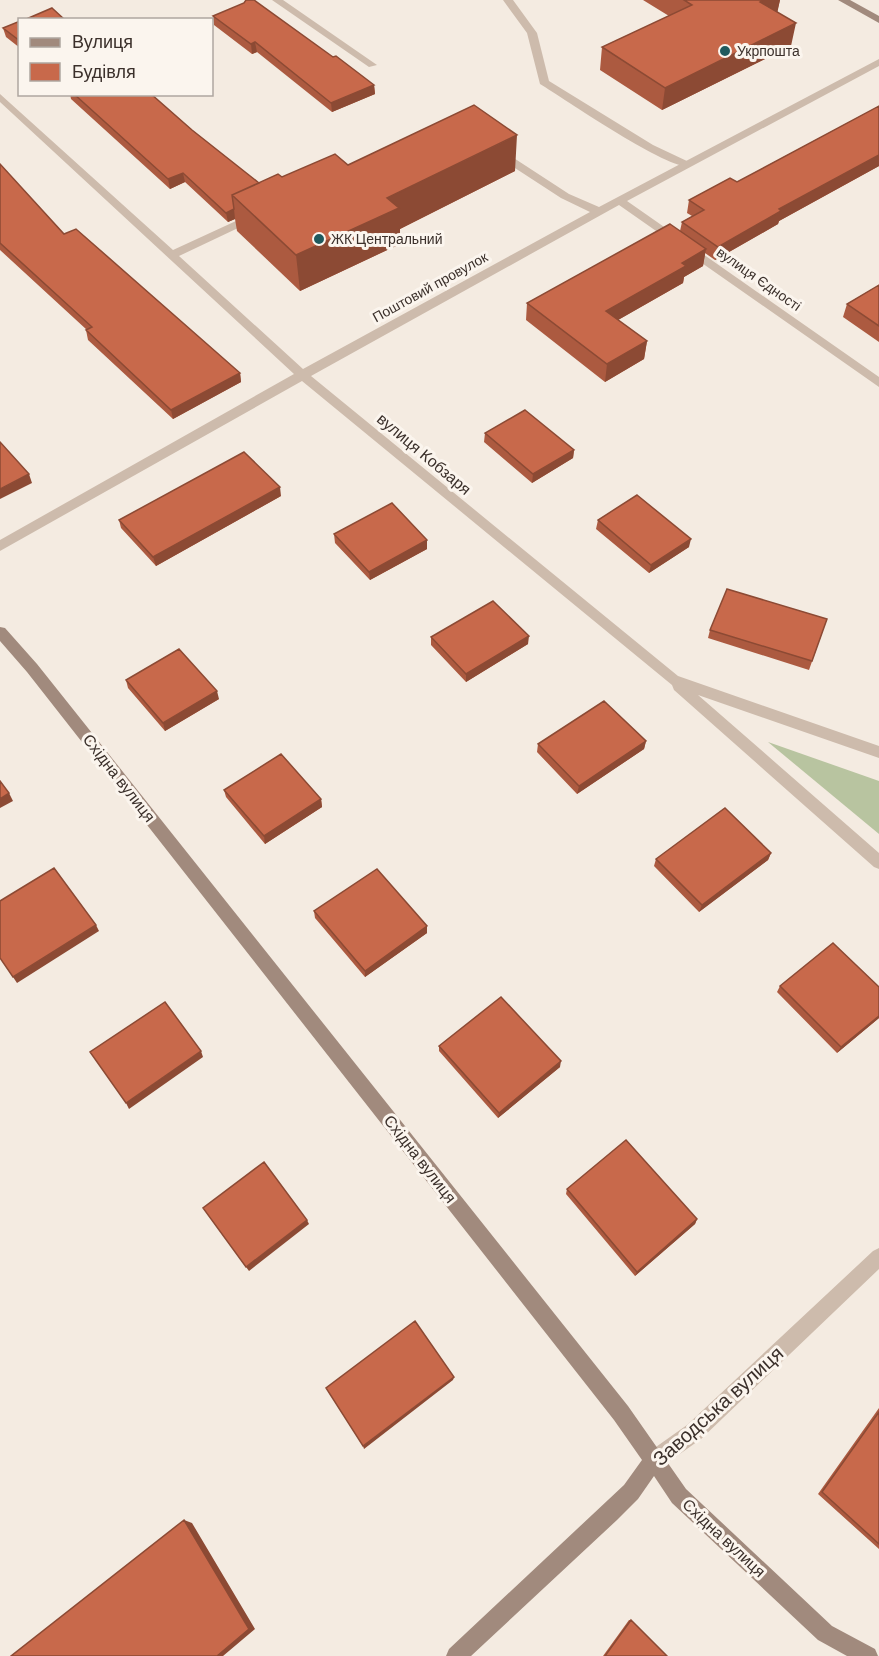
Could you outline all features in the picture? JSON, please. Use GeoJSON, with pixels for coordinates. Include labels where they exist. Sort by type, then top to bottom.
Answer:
{"type":"FeatureCollection","features":[{"type":"Feature","properties":{"kind":"street"},"geometry":{"type":"LineString","coordinates":[[277,0],[372,65]]}},
{"type":"Feature","properties":{"kind":"street"},"geometry":{"type":"LineString","coordinates":[[508,0],[532,33],[544,82],[650,147],[685,164]]}},
{"type":"Feature","properties":{"kind":"street"},"geometry":{"type":"LineString","coordinates":[[843,0],[879,20]]}},
{"type":"Feature","properties":{"kind":"street","name":"Поштовий провулок"},"geometry":{"type":"LineString","coordinates":[[0,546],[301,374],[685,164],[879,62]]}},
{"type":"Feature","properties":{"kind":"street","name":"вулиця Кобзаря"},"geometry":{"type":"LineString","coordinates":[[0,98],[301,374],[673,680],[879,752]]}},
{"type":"Feature","properties":{"kind":"street"},"geometry":{"type":"LineString","coordinates":[[488,145],[537,179],[600,212]]}},
{"type":"Feature","properties":{"kind":"street","name":"вулиця Єдності"},"geometry":{"type":"LineString","coordinates":[[621,201],[879,383]]}},
{"type":"Feature","properties":{"kind":"street"},"geometry":{"type":"LineString","coordinates":[[171,255],[269,210]]}},
{"type":"Feature","properties":{"kind":"street","name":"Східна вулиця"},"geometry":{"type":"LineString","coordinates":[[0,632],[32,668],[621,1413],[679,1496],[825,1633],[868,1656]]}},
{"type":"Feature","properties":{"kind":"street"},"geometry":{"type":"LineString","coordinates":[[673,680],[879,862]]}},
{"type":"Feature","properties":{"kind":"street","name":"Заводська вулиця"},"geometry":{"type":"LineString","coordinates":[[456,1656],[610,1513],[631,1492],[653,1461],[694,1432],[879,1257]]}},
{"type":"Feature","properties":{"kind":"green space"},"geometry":{"type":"Polygon","coordinates":[[[768,742],[879,781],[879,834],[768,742]]]}},
{"type":"Feature","properties":{"kind":"building"},"geometry":{"type":"Polygon","coordinates":[[[246,0],[254,0],[374,85],[331,103],[255,42],[251,44],[213,16],[244,3],[246,0]]]}},
{"type":"Feature","properties":{"kind":"building"},"geometry":{"type":"Polygon","coordinates":[[[684,0],[763,0],[760,2],[796,23],[665,88],[602,47],[692,5],[684,0]]]}},
{"type":"Feature","properties":{"kind":"building"},"geometry":{"type":"Polygon","coordinates":[[[52,8],[63,18],[29,18],[52,8]]]}},
{"type":"Feature","properties":{"kind":"building"},"geometry":{"type":"Polygon","coordinates":[[[18,22],[18,39],[3,28],[18,22]]]}},
{"type":"Feature","properties":{"kind":"building"},"geometry":{"type":"Polygon","coordinates":[[[76,96],[153,96],[259,183],[232,195],[234,209],[226,213],[183,173],[168,179],[76,96]]]}},
{"type":"Feature","properties":{"kind":"building"},"geometry":{"type":"Polygon","coordinates":[[[474,105],[517,135],[387,198],[399,208],[296,255],[232,195],[278,174],[282,177],[335,154],[348,165],[474,105]]]}},
{"type":"Feature","properties":{"kind":"building"},"geometry":{"type":"Polygon","coordinates":[[[879,106],[879,155],[779,209],[781,211],[718,247],[682,222],[704,210],[689,200],[730,178],[737,182],[879,106]]]}},
{"type":"Feature","properties":{"kind":"building"},"geometry":{"type":"Polygon","coordinates":[[[0,164],[64,234],[76,229],[240,373],[171,410],[86,330],[92,327],[0,243],[0,164]]]}},
{"type":"Feature","properties":{"kind":"building"},"geometry":{"type":"Polygon","coordinates":[[[670,224],[706,249],[682,263],[686,266],[606,311],[647,341],[607,364],[527,303],[670,224]]]}},
{"type":"Feature","properties":{"kind":"building"},"geometry":{"type":"Polygon","coordinates":[[[879,285],[879,326],[847,304],[879,285]]]}},
{"type":"Feature","properties":{"kind":"building"},"geometry":{"type":"Polygon","coordinates":[[[525,410],[574,450],[533,474],[485,433],[525,410]]]}},
{"type":"Feature","properties":{"kind":"building"},"geometry":{"type":"Polygon","coordinates":[[[0,442],[29,474],[0,489],[0,442]]]}},
{"type":"Feature","properties":{"kind":"building"},"geometry":{"type":"Polygon","coordinates":[[[244,452],[280,487],[153,557],[119,520],[244,452]]]}},
{"type":"Feature","properties":{"kind":"building"},"geometry":{"type":"Polygon","coordinates":[[[637,495],[691,539],[651,565],[598,520],[637,495]]]}},
{"type":"Feature","properties":{"kind":"building"},"geometry":{"type":"Polygon","coordinates":[[[392,503],[427,540],[369,572],[334,534],[392,503]]]}},
{"type":"Feature","properties":{"kind":"building"},"geometry":{"type":"Polygon","coordinates":[[[727,589],[827,619],[812,661],[710,630],[727,589]]]}},
{"type":"Feature","properties":{"kind":"building"},"geometry":{"type":"Polygon","coordinates":[[[493,601],[529,636],[466,674],[431,637],[493,601]]]}},
{"type":"Feature","properties":{"kind":"building"},"geometry":{"type":"Polygon","coordinates":[[[179,649],[217,691],[163,723],[126,680],[179,649]]]}},
{"type":"Feature","properties":{"kind":"building"},"geometry":{"type":"Polygon","coordinates":[[[604,701],[646,741],[579,786],[538,744],[604,701]]]}},
{"type":"Feature","properties":{"kind":"building"},"geometry":{"type":"Polygon","coordinates":[[[281,754],[321,799],[264,836],[224,790],[281,754]]]}},
{"type":"Feature","properties":{"kind":"building"},"geometry":{"type":"Polygon","coordinates":[[[0,781],[9,793],[0,799],[0,781]]]}},
{"type":"Feature","properties":{"kind":"building"},"geometry":{"type":"Polygon","coordinates":[[[725,808],[771,853],[702,905],[656,859],[725,808]]]}},
{"type":"Feature","properties":{"kind":"building"},"geometry":{"type":"Polygon","coordinates":[[[54,868],[96,925],[13,977],[0,958],[0,901],[54,868]]]}},
{"type":"Feature","properties":{"kind":"building"},"geometry":{"type":"Polygon","coordinates":[[[377,869],[427,926],[365,971],[314,911],[377,869]]]}},
{"type":"Feature","properties":{"kind":"building"},"geometry":{"type":"Polygon","coordinates":[[[833,943],[879,987],[879,1016],[841,1047],[780,986],[833,943]]]}},
{"type":"Feature","properties":{"kind":"building"},"geometry":{"type":"Polygon","coordinates":[[[501,997],[561,1061],[499,1113],[439,1046],[501,997]]]}},
{"type":"Feature","properties":{"kind":"building"},"geometry":{"type":"Polygon","coordinates":[[[165,1002],[201,1051],[126,1103],[90,1052],[165,1002]]]}},
{"type":"Feature","properties":{"kind":"building"},"geometry":{"type":"Polygon","coordinates":[[[626,1140],[697,1219],[637,1272],[567,1189],[626,1140]]]}},
{"type":"Feature","properties":{"kind":"building"},"geometry":{"type":"Polygon","coordinates":[[[264,1162],[307,1220],[246,1267],[203,1208],[264,1162]]]}},
{"type":"Feature","properties":{"kind":"building"},"geometry":{"type":"Polygon","coordinates":[[[415,1321],[454,1377],[363,1446],[326,1388],[415,1321]]]}},
{"type":"Feature","properties":{"kind":"building"},"geometry":{"type":"Polygon","coordinates":[[[879,1412],[879,1544],[822,1492],[879,1412]]]}},
{"type":"Feature","properties":{"kind":"building"},"geometry":{"type":"Polygon","coordinates":[[[184,1520],[249,1629],[217,1656],[11,1656],[184,1520]]]}},
{"type":"Feature","properties":{"kind":"building"},"geometry":{"type":"Polygon","coordinates":[[[631,1620],[667,1656],[605,1656],[631,1620]]]}},
{"type":"Feature","properties":{"kind":"place","name":"Укрпошта"},"geometry":{"type":"Point","coordinates":[725,51]}},
{"type":"Feature","properties":{"kind":"place","name":"ЖК Центральний"},"geometry":{"type":"Point","coordinates":[319,239]}}]}
